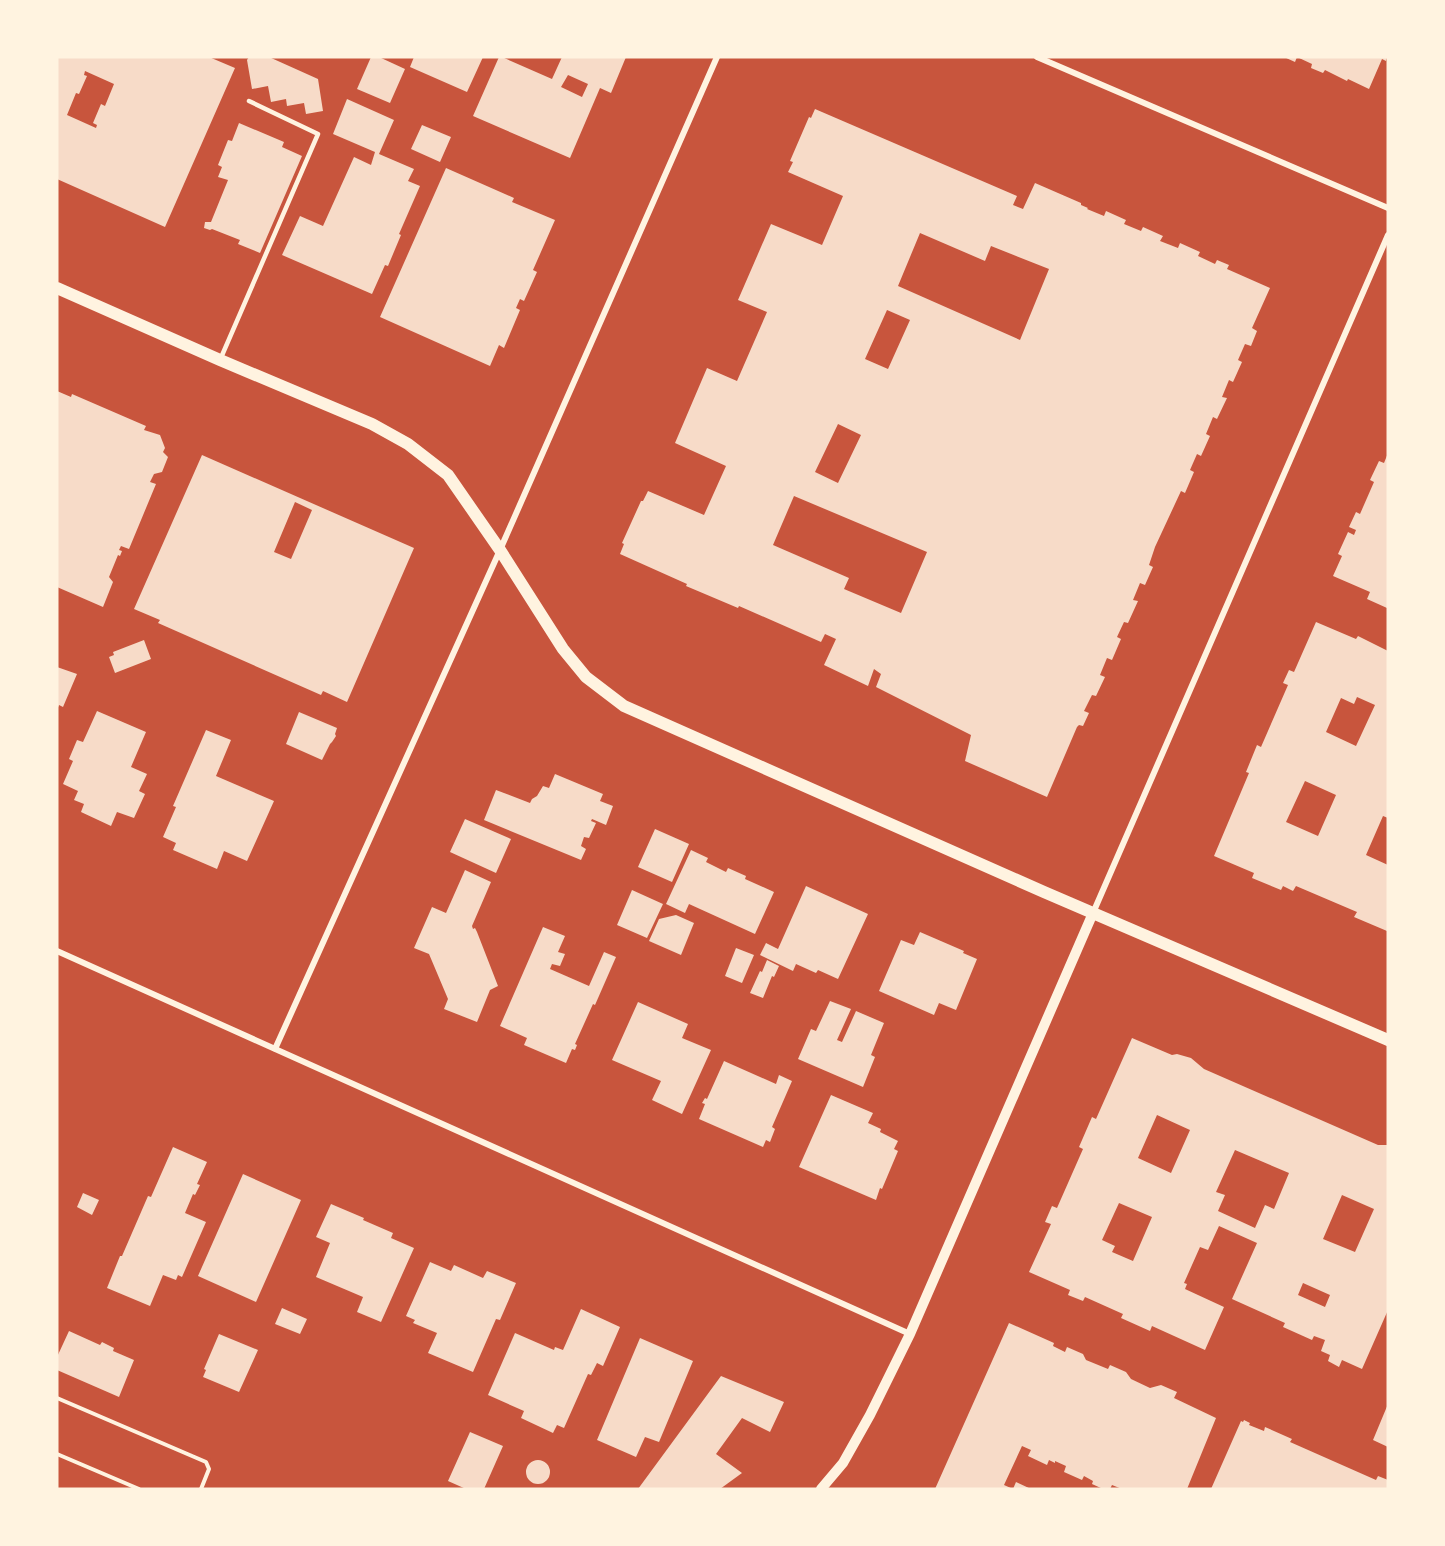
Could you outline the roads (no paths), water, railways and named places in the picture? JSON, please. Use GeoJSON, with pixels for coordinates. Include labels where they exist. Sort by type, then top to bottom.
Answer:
{"type":"FeatureCollection","features":[{"type":"Feature","properties":{"kind":"main road"},"geometry":{"type":"LineString","coordinates":[[57,288],[372,424],[408,444],[448,475],[500,550],[563,650],[586,677],[624,706],[1093,913],[1388,1040]]}},
{"type":"Feature","properties":{"kind":"street"},"geometry":{"type":"LineString","coordinates":[[275,1049],[500,550],[717,57]]}},
{"type":"Feature","properties":{"kind":"street"},"geometry":{"type":"LineString","coordinates":[[1037,57],[1388,208]]}},
{"type":"Feature","properties":{"kind":"street"},"geometry":{"type":"LineString","coordinates":[[821,1489],[843,1463],[870,1415],[910,1334],[1388,236]]}},
{"type":"Feature","properties":{"kind":"street"},"geometry":{"type":"LineString","coordinates":[[57,951],[910,1334]]}},
{"type":"Feature","properties":{"kind":"lane"},"geometry":{"type":"LineString","coordinates":[[220,360],[318,134],[249,101]]}}]}
